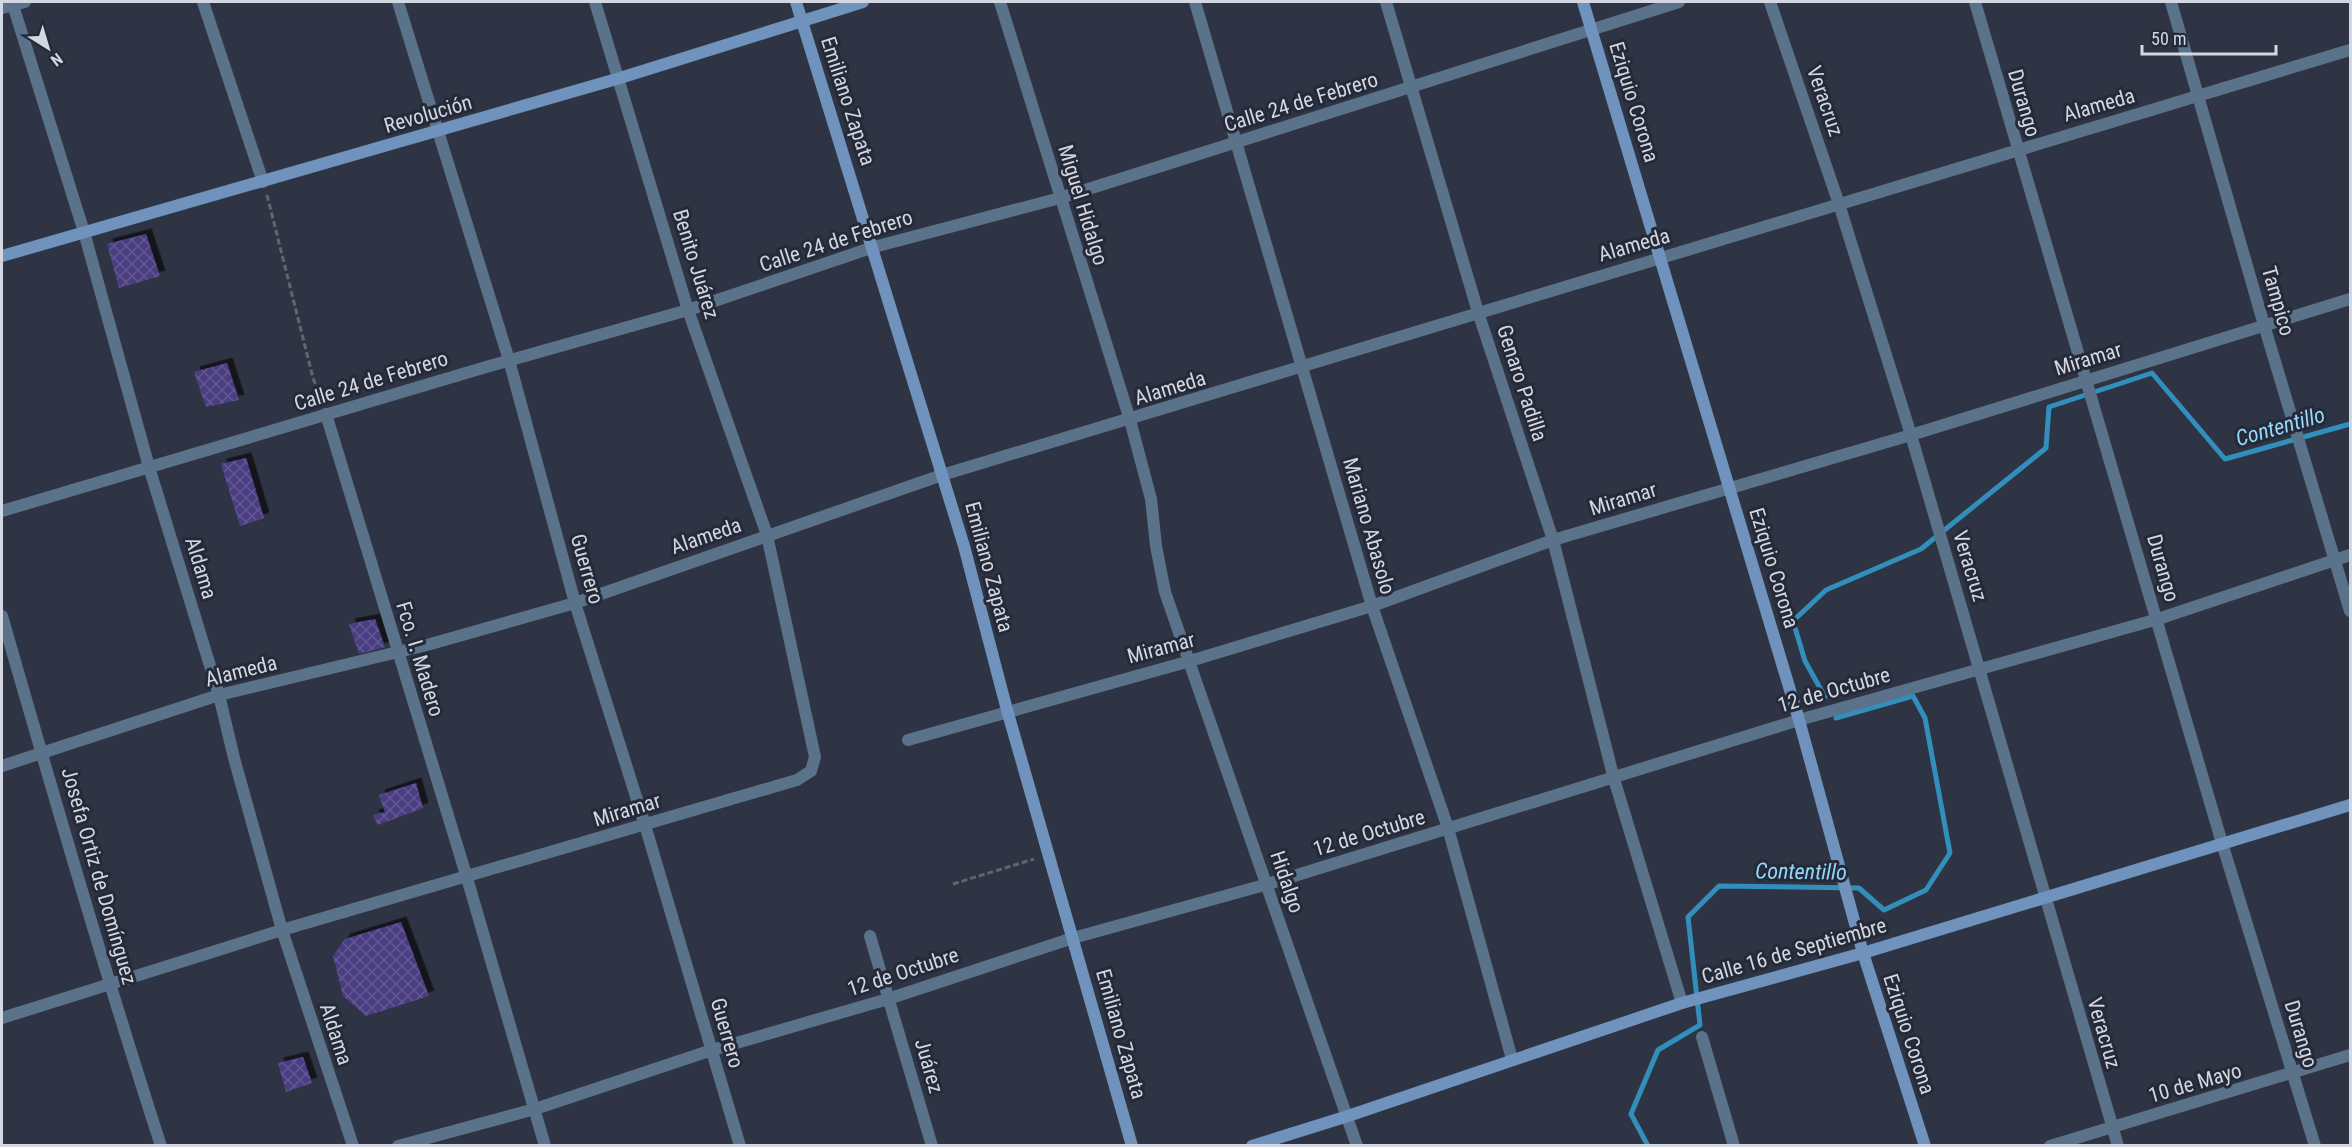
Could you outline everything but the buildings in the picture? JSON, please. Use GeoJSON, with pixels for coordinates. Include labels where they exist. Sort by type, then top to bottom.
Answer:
{"type":"FeatureCollection","features":[{"type":"Feature","properties":{"kind":"street"},"geometry":{"type":"LineString","coordinates":[[203,2],[263,182]]}},
{"type":"Feature","properties":{"kind":"street","name":"Guerrero"},"geometry":{"type":"LineString","coordinates":[[398,2],[509,360],[575,603],[645,825],[740,1146]]}},
{"type":"Feature","properties":{"kind":"street","name":"Benito Juárez"},"geometry":{"type":"LineString","coordinates":[[595,2],[620,78],[688,310],[767,535]]}},
{"type":"Feature","properties":{"kind":"street","name":"Emiliano Zapata"},"geometry":{"type":"LineString","coordinates":[[796,2],[874,247],[964,546],[1007,710],[1132,1146]]}},
{"type":"Feature","properties":{"kind":"street","name":"Revolución"},"geometry":{"type":"LineString","coordinates":[[2,256],[620,78],[863,2]]}},
{"type":"Feature","properties":{"kind":"street","name":"Miguel Hidalgo"},"geometry":{"type":"LineString","coordinates":[[1000,2],[1130,420],[1151,499],[1156,546],[1165,592],[1190,661]]}},
{"type":"Feature","properties":{"kind":"street","name":"Mariano Abasolo"},"geometry":{"type":"LineString","coordinates":[[1195,2],[1238,142],[1372,606],[1448,828],[1512,1059]]}},
{"type":"Feature","properties":{"kind":"street","name":"Genaro Padilla"},"geometry":{"type":"LineString","coordinates":[[1386,2],[1478,312],[1553,540],[1614,779],[1682,1003]]}},
{"type":"Feature","properties":{"kind":"street","name":"Eziquio Corona"},"geometry":{"type":"LineString","coordinates":[[1583,2],[1662,258],[1798,720],[1863,953],[1925,1146]]}},
{"type":"Feature","properties":{"kind":"street","name":"Calle 24 de Febrero"},"geometry":{"type":"LineString","coordinates":[[2,511],[509,360],[688,310],[874,247],[1060,198],[1679,2]]}},
{"type":"Feature","properties":{"kind":"street","name":"Veracruz"},"geometry":{"type":"LineString","coordinates":[[1770,2],[1839,204],[1911,435],[2118,1146]]}},
{"type":"Feature","properties":{"kind":"street","name":"Durango"},"geometry":{"type":"LineString","coordinates":[[1975,2],[2017,149],[2088,380],[2222,843],[2315,1146]]}},
{"type":"Feature","properties":{"kind":"street","name":"Tampico"},"geometry":{"type":"LineString","coordinates":[[2171,2],[2264,325],[2337,559],[2350,611]]}},
{"type":"Feature","properties":{"kind":"street","name":"Aldama"},"geometry":{"type":"LineString","coordinates":[[13,4],[84,232],[149,468],[219,695],[234,758],[282,930],[353,1146]]}},
{"type":"Feature","properties":{"kind":"street","name":"Alameda"},"geometry":{"type":"LineString","coordinates":[[2,766],[219,695],[397,652],[575,603],[942,475],[1304,368],[1478,312],[2350,50]]}},
{"type":"Feature","properties":{"kind":"street","name":"Miramar"},"geometry":{"type":"LineString","coordinates":[[908,740],[1007,710],[1190,661],[1372,606],[1553,540],[1911,435],[2350,299]]}},
{"type":"Feature","properties":{"kind":"street","name":"Fco. I. Madero"},"geometry":{"type":"LineString","coordinates":[[326,414],[467,878],[545,1146]]}},
{"type":"Feature","properties":{"kind":"street","name":"Miramar"},"geometry":{"type":"LineString","coordinates":[[2,1018],[282,930],[467,878],[797,780],[812,771],[815,763],[767,535]]}},
{"type":"Feature","properties":{"kind":"street","name":"12 de Octubre"},"geometry":{"type":"LineString","coordinates":[[398,1146],[535,1109],[712,1050],[888,999],[1073,938],[1268,884],[1614,779],[1798,720],[2158,619],[2350,555]]}},
{"type":"Feature","properties":{"kind":"street","name":"Josefa Ortiz de Domínguez"},"geometry":{"type":"LineString","coordinates":[[2,616],[43,753],[87,915],[161,1146]]}},
{"type":"Feature","properties":{"kind":"street","name":"Hidalgo"},"geometry":{"type":"LineString","coordinates":[[1190,661],[1357,1146]]}},
{"type":"Feature","properties":{"kind":"street","name":"Calle 16 de Septiembre"},"geometry":{"type":"LineString","coordinates":[[1252,1146],[1348,1116],[1682,1003],[1863,953],[2350,805]]}},
{"type":"Feature","properties":{"kind":"street","name":"Juárez"},"geometry":{"type":"LineString","coordinates":[[870,936],[932,1146]]}},
{"type":"Feature","properties":{"kind":"street"},"geometry":{"type":"LineString","coordinates":[[1702,1037],[1734,1146]]}},
{"type":"Feature","properties":{"kind":"street","name":"10 de Mayo"},"geometry":{"type":"LineString","coordinates":[[2050,1146],[2350,1055]]}},
{"type":"Feature","properties":{"kind":"path"},"geometry":{"type":"LineString","coordinates":[[263,182],[280,240],[313,378],[326,414]]}},
{"type":"Feature","properties":{"kind":"path"},"geometry":{"type":"LineString","coordinates":[[953,884],[1048,855]]}},
{"type":"Feature","properties":{"kind":"waterway","name":"Contentillo"},"geometry":{"type":"LineString","coordinates":[[1825,697],[1805,661],[1793,621],[1826,590],[1921,549],[2046,448],[2049,407],[2152,373],[2225,459],[2350,424]]}},
{"type":"Feature","properties":{"kind":"waterway","name":"Contentillo"},"geometry":{"type":"LineString","coordinates":[[1648,1146],[1631,1114],[1658,1050],[1700,1025],[1688,917],[1719,886],[1859,888],[1884,910],[1926,890],[1950,853],[1925,718],[1913,696],[1836,718]]}}]}
